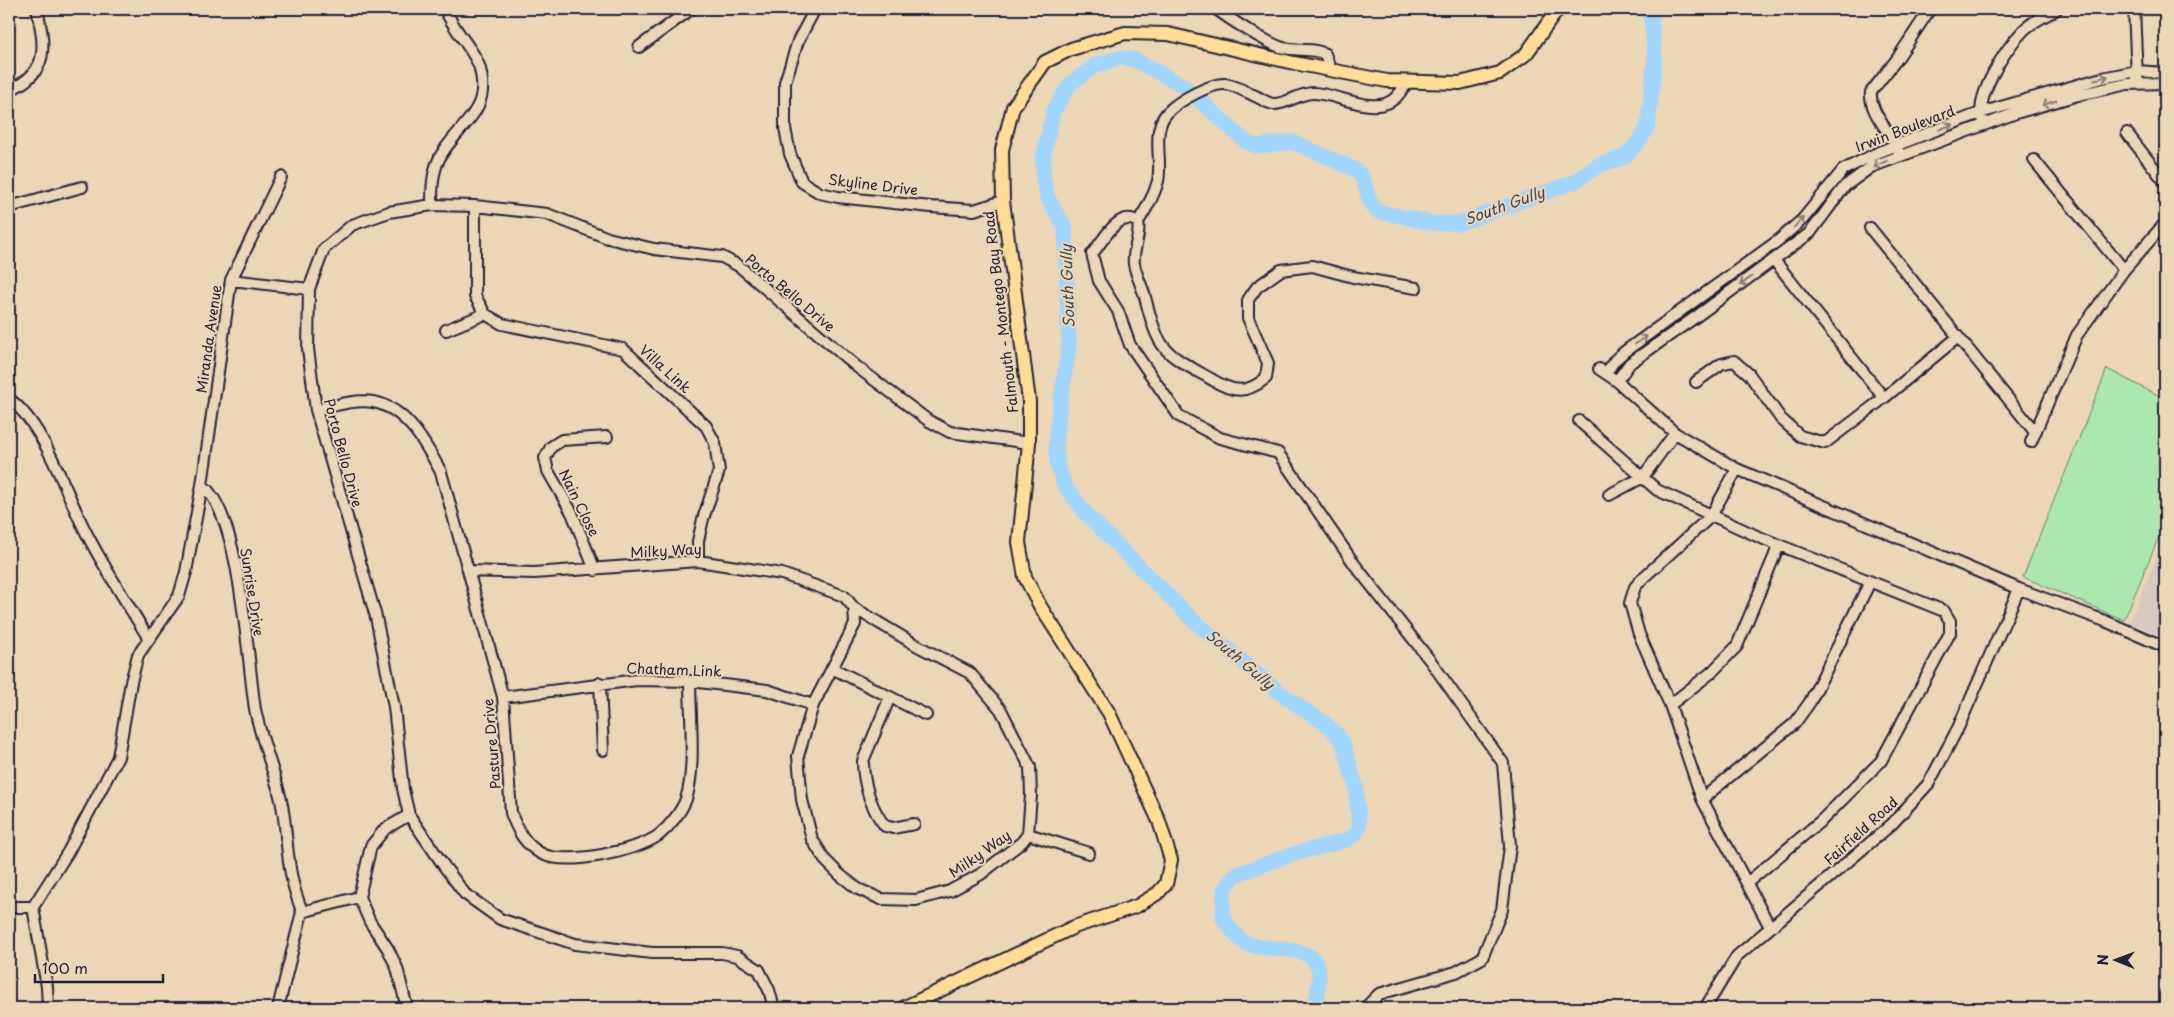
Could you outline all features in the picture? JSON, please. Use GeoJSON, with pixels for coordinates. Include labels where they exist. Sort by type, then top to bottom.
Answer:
{"type":"FeatureCollection","features":[{"type":"Feature","properties":{"kind":"main road","name":"Falmouth - Montego Bay Road"},"geometry":{"type":"LineString","coordinates":[[903,1008],[1074,927],[1138,906],[1158,893],[1166,884],[1171,860],[1159,821],[1109,713],[1040,606],[1025,577],[1019,542],[1029,443],[1029,401],[1003,200],[1002,150],[1013,107],[1045,62],[1071,49],[1125,33],[1168,34],[1331,71],[1387,81],[1460,83],[1500,73],[1526,54],[1558,9]]}},
{"type":"Feature","properties":{"kind":"street"},"geometry":{"type":"LineString","coordinates":[[9,90],[24,84],[34,74],[41,62],[44,49],[43,35],[37,9]]}},
{"type":"Feature","properties":{"kind":"street"},"geometry":{"type":"LineString","coordinates":[[432,205],[432,181],[439,159],[472,117],[480,101],[482,84],[480,66],[450,23],[445,9]]}},
{"type":"Feature","properties":{"kind":"street"},"geometry":{"type":"LineString","coordinates":[[639,47],[691,9]]}},
{"type":"Feature","properties":{"kind":"street","name":"Skyline Drive"},"geometry":{"type":"LineString","coordinates":[[815,9],[798,41],[785,82],[785,128],[790,154],[802,182],[820,193],[838,197],[974,210],[1003,200]]}},
{"type":"Feature","properties":{"kind":"street"},"geometry":{"type":"LineString","coordinates":[[1216,9],[1280,47],[1305,51],[1318,50],[1325,54],[1331,71]]}},
{"type":"Feature","properties":{"kind":"street"},"geometry":{"type":"LineString","coordinates":[[1900,155],[1886,126],[1873,111],[1872,92],[1897,59],[1930,9]]}},
{"type":"Feature","properties":{"kind":"street"},"geometry":{"type":"LineString","coordinates":[[1985,125],[1980,114],[1986,89],[2016,40],[2028,26],[2057,9]]}},
{"type":"Feature","properties":{"kind":"street"},"geometry":{"type":"LineString","coordinates":[[2134,9],[2137,82]]}},
{"type":"Feature","properties":{"kind":"street","name":"Irwin Boulevard"},"geometry":{"type":"LineString","coordinates":[[2165,73],[2137,71],[2092,80],[1980,114],[1896,145],[1850,165],[1828,186],[1803,219],[1780,240],[1615,360],[1603,371],[1617,382],[1630,363],[1810,233],[1845,186],[1861,173],[1900,155],[2078,95],[2137,82],[2165,83]]}},
{"type":"Feature","properties":{"kind":"street"},"geometry":{"type":"LineString","coordinates":[[1408,82],[1393,100],[1378,105],[1354,103],[1332,94],[1311,92],[1292,100],[1272,105],[1243,90],[1224,84],[1203,89],[1171,109],[1162,119],[1158,133],[1158,180],[1154,193],[1138,222],[1134,264],[1156,337],[1165,350],[1226,388],[1243,390],[1255,388],[1266,378],[1268,363],[1248,318],[1248,300],[1257,287],[1281,270],[1312,266],[1353,277],[1416,288]]}},
{"type":"Feature","properties":{"kind":"street"},"geometry":{"type":"LineString","coordinates":[[2127,133],[2165,182]]}},
{"type":"Feature","properties":{"kind":"street"},"geometry":{"type":"LineString","coordinates":[[2034,160],[2124,270]]}},
{"type":"Feature","properties":{"kind":"street","name":"Miranda Avenue"},"geometry":{"type":"LineString","coordinates":[[202,485],[231,280],[281,177]]}},
{"type":"Feature","properties":{"kind":"street"},"geometry":{"type":"LineString","coordinates":[[9,207],[82,187]]}},
{"type":"Feature","properties":{"kind":"street"},"geometry":{"type":"LineString","coordinates":[[1820,198],[1830,205]]}},
{"type":"Feature","properties":{"kind":"street","name":"Porto Bello Drive"},"geometry":{"type":"LineString","coordinates":[[774,1008],[769,990],[759,970],[737,956],[722,953],[652,953],[575,944],[500,919],[465,894],[409,815],[403,790],[394,707],[376,617],[316,410],[308,350],[309,289],[324,249],[352,225],[389,212],[432,205],[475,206],[547,214],[608,238],[654,249],[722,257],[739,266],[857,367],[929,421],[950,432],[1029,443]]}},
{"type":"Feature","properties":{"kind":"street"},"geometry":{"type":"LineString","coordinates":[[446,330],[484,314],[475,296],[475,206]]}},
{"type":"Feature","properties":{"kind":"street"},"geometry":{"type":"LineString","coordinates":[[1138,222],[1131,217],[1112,226],[1092,254],[1099,281],[1118,311],[1130,345],[1179,416],[1220,438],[1278,453],[1356,565],[1432,663],[1503,763],[1510,846],[1502,910],[1482,958],[1456,972],[1379,994],[1365,1008]]}},
{"type":"Feature","properties":{"kind":"street"},"geometry":{"type":"LineString","coordinates":[[1870,228],[1958,337],[2033,437],[2077,335],[2124,270],[2165,223]]}},
{"type":"Feature","properties":{"kind":"street"},"geometry":{"type":"LineString","coordinates":[[1780,240],[1788,250]]}},
{"type":"Feature","properties":{"kind":"street"},"geometry":{"type":"LineString","coordinates":[[1774,260],[1884,398]]}},
{"type":"Feature","properties":{"kind":"street"},"geometry":{"type":"LineString","coordinates":[[231,280],[309,289]]}},
{"type":"Feature","properties":{"kind":"street"},"geometry":{"type":"LineString","coordinates":[[1690,307],[1697,316]]}},
{"type":"Feature","properties":{"kind":"street","name":"Villa Link"},"geometry":{"type":"LineString","coordinates":[[484,314],[502,324],[622,349],[706,426],[715,443],[719,471],[703,519],[698,541],[698,561]]}},
{"type":"Feature","properties":{"kind":"street"},"geometry":{"type":"LineString","coordinates":[[1696,382],[1720,364],[1734,361],[1749,374],[1782,419],[1800,436],[1824,443],[1884,398],[1958,337]]}},
{"type":"Feature","properties":{"kind":"street"},"geometry":{"type":"LineString","coordinates":[[1617,382],[1675,433],[1737,469],[2019,589],[2105,621],[2165,647]]}},
{"type":"Feature","properties":{"kind":"street"},"geometry":{"type":"LineString","coordinates":[[9,399],[22,408],[42,438],[71,504],[90,540],[149,639]]}},
{"type":"Feature","properties":{"kind":"street","name":"Pasture Drive"},"geometry":{"type":"LineString","coordinates":[[316,410],[350,402],[373,402],[394,410],[423,439],[441,472],[503,697],[511,813],[517,830],[528,844],[543,854],[567,860],[640,846],[659,835],[675,819],[686,799],[690,776],[690,682]]}},
{"type":"Feature","properties":{"kind":"street"},"geometry":{"type":"LineString","coordinates":[[1579,421],[1657,490],[1711,516],[1779,545],[1944,611],[1950,621],[1950,633],[1881,762],[1823,819],[1746,883]]}},
{"type":"Feature","properties":{"kind":"street"},"geometry":{"type":"LineString","coordinates":[[1609,495],[1643,477],[1675,433]]}},
{"type":"Feature","properties":{"kind":"street","name":"Nain Close"},"geometry":{"type":"LineString","coordinates":[[595,570],[572,513],[548,471],[545,458],[551,447],[562,440],[607,437]]}},
{"type":"Feature","properties":{"kind":"street"},"geometry":{"type":"LineString","coordinates":[[1737,469],[1711,516],[1634,587],[1630,603],[1651,666],[1670,705],[1702,799],[1770,927]]}},
{"type":"Feature","properties":{"kind":"street"},"geometry":{"type":"LineString","coordinates":[[48,1008],[47,986],[33,907],[68,852],[118,757],[131,682],[138,655],[179,596],[186,572],[202,485]]}},
{"type":"Feature","properties":{"kind":"street","name":"Sunrise Drive"},"geometry":{"type":"LineString","coordinates":[[202,485],[213,496],[224,519],[239,581],[256,711],[282,802],[292,882],[302,912]]}},
{"type":"Feature","properties":{"kind":"street"},"geometry":{"type":"LineString","coordinates":[[1670,705],[1712,672],[1737,646],[1779,545]]}},
{"type":"Feature","properties":{"kind":"street","name":"Milky Way"},"geometry":{"type":"LineString","coordinates":[[469,571],[534,573],[698,561],[782,574],[837,592],[844,596],[854,608],[916,645],[970,673],[1001,710],[1030,767],[1031,795],[1028,834],[1022,842],[981,874],[950,891],[916,900],[881,899],[858,889],[825,860],[812,839],[802,800],[798,756],[812,706],[855,624],[854,608]]}},
{"type":"Feature","properties":{"kind":"street"},"geometry":{"type":"LineString","coordinates":[[1702,799],[1795,723],[1810,702],[1870,582]]}},
{"type":"Feature","properties":{"kind":"street","name":"Fairfield Road"},"geometry":{"type":"LineString","coordinates":[[1706,1008],[1737,956],[1892,824],[1929,783],[1958,728],[2019,589]]}},
{"type":"Feature","properties":{"kind":"street"},"geometry":{"type":"LineString","coordinates":[[832,668],[926,715]]}},
{"type":"Feature","properties":{"kind":"street","name":"Chatham Link"},"geometry":{"type":"LineString","coordinates":[[503,697],[600,683],[638,680],[690,682],[767,690],[812,706]]}},
{"type":"Feature","properties":{"kind":"street"},"geometry":{"type":"LineString","coordinates":[[600,683],[602,750]]}},
{"type":"Feature","properties":{"kind":"street"},"geometry":{"type":"LineString","coordinates":[[890,697],[863,761],[863,771],[872,801],[885,826],[894,828],[914,824]]}},
{"type":"Feature","properties":{"kind":"street"},"geometry":{"type":"LineString","coordinates":[[407,1008],[397,968],[388,949],[370,922],[359,897],[371,846],[384,829],[409,815]]}},
{"type":"Feature","properties":{"kind":"street"},"geometry":{"type":"LineString","coordinates":[[1028,834],[1089,853]]}},
{"type":"Feature","properties":{"kind":"street"},"geometry":{"type":"LineString","coordinates":[[278,1008],[302,912],[359,897]]}},
{"type":"Feature","properties":{"kind":"street"},"geometry":{"type":"LineString","coordinates":[[9,907],[33,907]]}},
{"type":"Feature","properties":{"kind":"shaded area"},"geometry":{"type":"Polygon","coordinates":[[[2165,537],[2165,638],[2129,623],[2165,537]]]}},
{"type":"Feature","properties":{"kind":"green space"},"geometry":{"type":"Polygon","coordinates":[[[2107,369],[2165,399],[2165,522],[2124,620],[2023,577],[2107,369]]]}},
{"type":"Feature","properties":{"kind":"waterway","name":"South Gully"},"geometry":{"type":"LineString","coordinates":[[1313,1008],[1318,993],[1319,978],[1318,966],[1312,958],[1292,950],[1257,946],[1243,942],[1223,918],[1224,890],[1235,875],[1290,855],[1347,840],[1355,835],[1359,828],[1356,787],[1344,746],[1337,734],[1326,724],[1280,693],[1193,620],[1087,515],[1065,486],[1058,468],[1056,450],[1058,419],[1069,346],[1065,227],[1047,197],[1043,176],[1043,158],[1053,112],[1070,84],[1096,65],[1120,58],[1133,59],[1184,86],[1246,142],[1257,146],[1293,142],[1354,169],[1362,178],[1370,201],[1377,211],[1431,223],[1460,223],[1574,182],[1599,165],[1624,157],[1640,140],[1648,126],[1655,57],[1650,9]]}}]}
